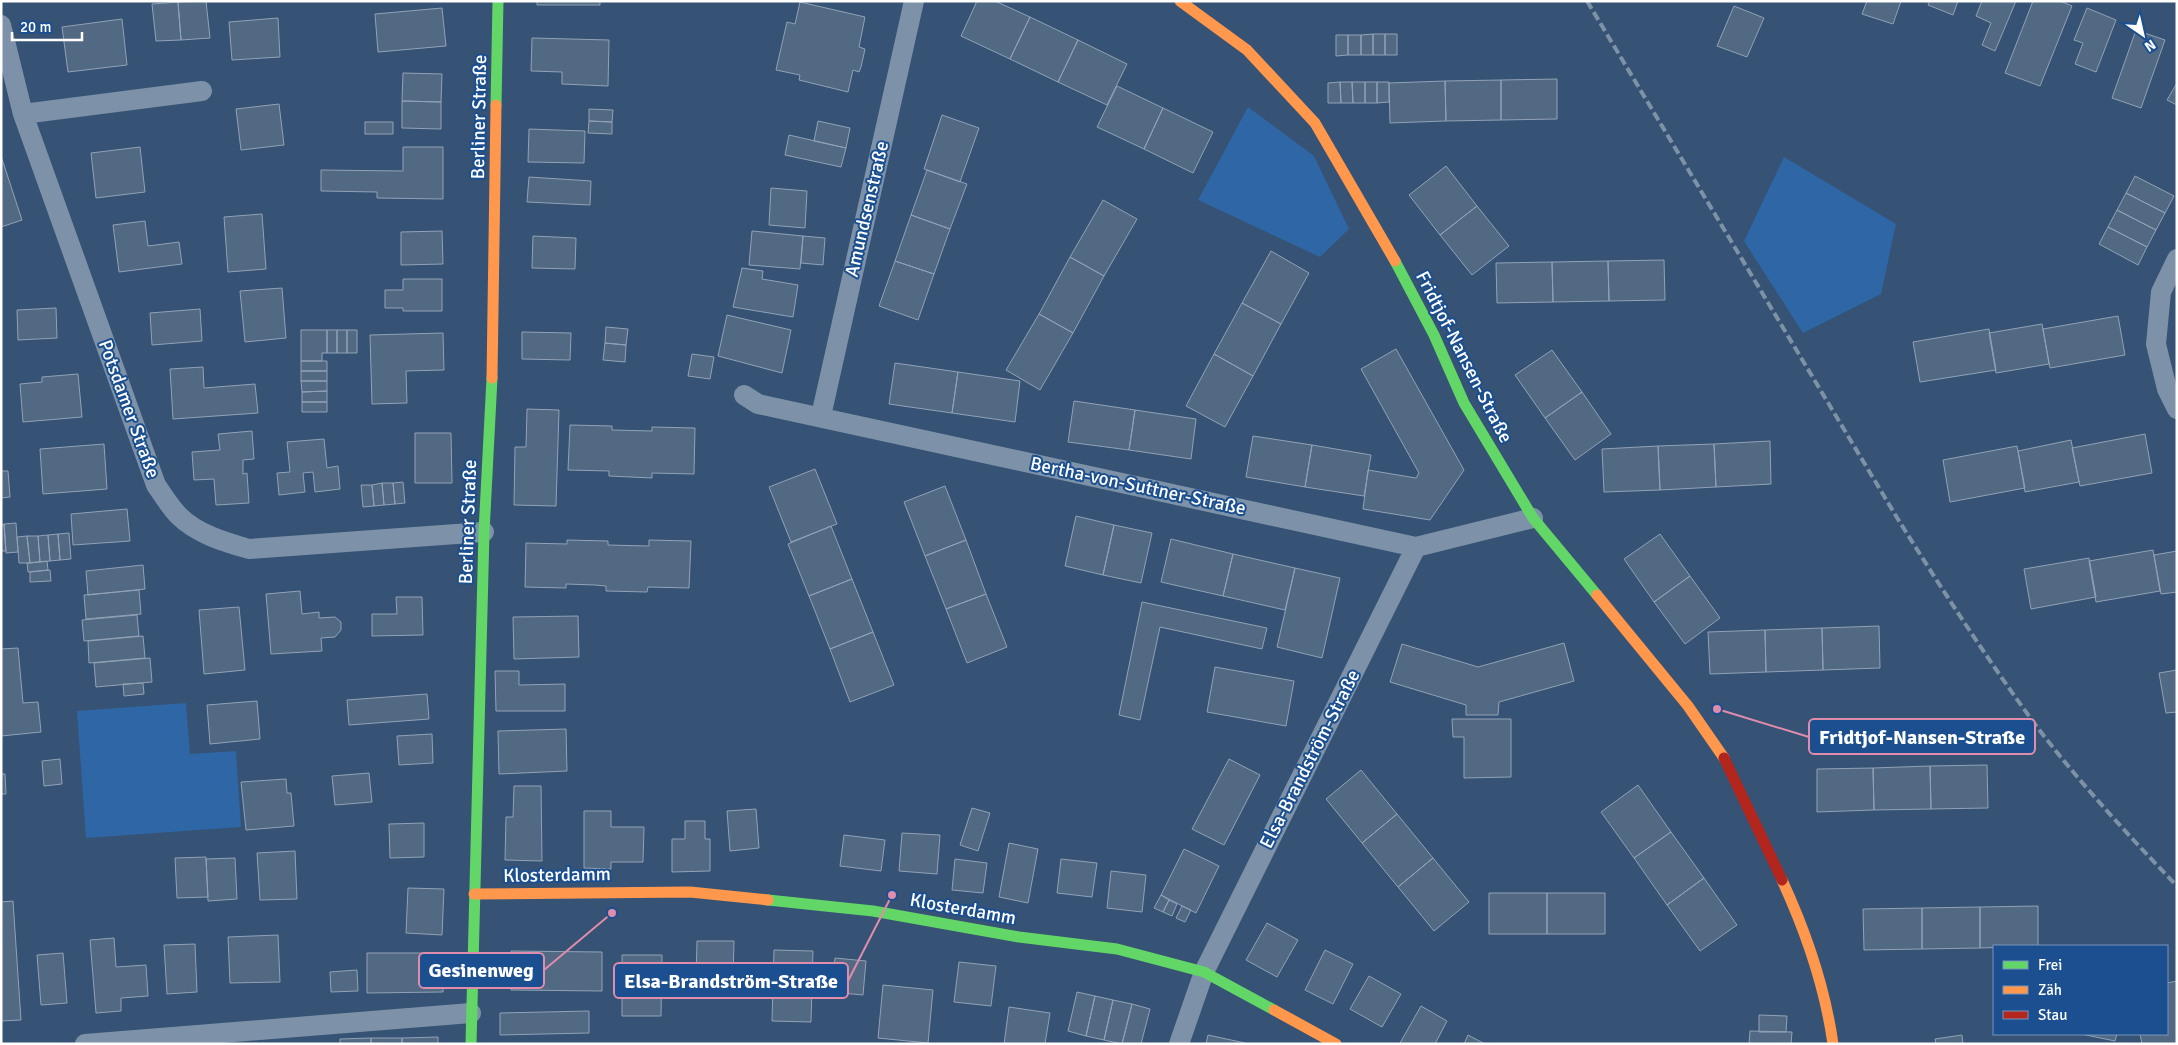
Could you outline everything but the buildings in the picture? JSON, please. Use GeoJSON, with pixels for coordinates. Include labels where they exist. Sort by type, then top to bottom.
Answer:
{"type":"FeatureCollection","features":[{"type":"Feature","properties":{"kind":"street","name":"Berliner Straße"},"geometry":{"type":"LineString","coordinates":[[471,1044],[484,532],[492,378],[498,1]]}},
{"type":"Feature","properties":{"kind":"street","name":"Amundsenstraße"},"geometry":{"type":"LineString","coordinates":[[821,416],[914,1]]}},
{"type":"Feature","properties":{"kind":"street","name":"Fridtjof-Nansen-Straße"},"geometry":{"type":"LineString","coordinates":[[1180,1],[1247,50],[1315,123],[1384,241],[1434,335],[1464,402],[1533,518],[1688,706],[1723,755],[1793,904],[1814,962],[1828,1015],[1832,1044]]}},
{"type":"Feature","properties":{"kind":"street","name":"Potsdamer Straße"},"geometry":{"type":"LineString","coordinates":[[1,25],[23,114],[156,485],[179,516],[198,530],[224,542],[249,549],[484,532]]}},
{"type":"Feature","properties":{"kind":"street"},"geometry":{"type":"LineString","coordinates":[[23,114],[202,91]]}},
{"type":"Feature","properties":{"kind":"street"},"geometry":{"type":"LineString","coordinates":[[2177,259],[2161,292],[2156,344],[2167,390],[2177,409]]}},
{"type":"Feature","properties":{"kind":"street","name":"Bertha-von-Suttner-Straße"},"geometry":{"type":"LineString","coordinates":[[744,395],[758,404],[821,416],[1416,547],[1533,518]]}},
{"type":"Feature","properties":{"kind":"street","name":"Elsa-Brandström-Straße"},"geometry":{"type":"LineString","coordinates":[[1179,1044],[1204,972],[1416,547]]}},
{"type":"Feature","properties":{"kind":"street","name":"Klosterdamm"},"geometry":{"type":"LineString","coordinates":[[474,894],[690,892],[873,911],[1019,937],[1117,949],[1204,972],[1336,1044]]}},
{"type":"Feature","properties":{"kind":"street"},"geometry":{"type":"LineString","coordinates":[[85,1044],[471,1013]]}},
{"type":"Feature","properties":{"kind":"shaded area"},"geometry":{"type":"Polygon","coordinates":[[[1248,107],[1314,156],[1349,229],[1320,257],[1198,200],[1248,107]]]}},
{"type":"Feature","properties":{"kind":"shaded area"},"geometry":{"type":"Polygon","coordinates":[[[1784,157],[1896,224],[1881,294],[1803,333],[1744,241],[1784,157]]]}},
{"type":"Feature","properties":{"kind":"shaded area"},"geometry":{"type":"Polygon","coordinates":[[[186,703],[190,754],[236,751],[241,827],[86,838],[77,711],[186,703]]]}},
{"type":"Feature","properties":{"kind":"railway"},"geometry":{"type":"LineString","coordinates":[[1587,1],[1896,516],[1965,623],[2018,701],[2053,748],[2140,848],[2177,886]]}},
{"type":"Feature","properties":{"kind":"traffic: fast"},"geometry":{"type":"LineString","coordinates":[[496,105],[498,1]]}},
{"type":"Feature","properties":{"kind":"traffic: fast"},"geometry":{"type":"LineString","coordinates":[[1395,261],[1434,335],[1464,403],[1533,518],[1597,595]]}},
{"type":"Feature","properties":{"kind":"traffic: fast"},"geometry":{"type":"LineString","coordinates":[[471,1044],[484,532],[492,378]]}},
{"type":"Feature","properties":{"kind":"traffic: fast"},"geometry":{"type":"LineString","coordinates":[[768,900],[873,911],[1019,937],[1117,949],[1204,972],[1274,1010]]}},
{"type":"Feature","properties":{"kind":"traffic: slow"},"geometry":{"type":"LineString","coordinates":[[1180,1],[1247,50],[1315,123],[1395,261]]}},
{"type":"Feature","properties":{"kind":"traffic: slow"},"geometry":{"type":"LineString","coordinates":[[492,378],[496,105]]}},
{"type":"Feature","properties":{"kind":"traffic: slow"},"geometry":{"type":"LineString","coordinates":[[1597,595],[1688,706],[1724,758]]}},
{"type":"Feature","properties":{"kind":"traffic: slow"},"geometry":{"type":"LineString","coordinates":[[1782,880],[1814,960],[1833,1044]]}},
{"type":"Feature","properties":{"kind":"traffic: slow"},"geometry":{"type":"LineString","coordinates":[[474,894],[690,892],[768,900]]}},
{"type":"Feature","properties":{"kind":"traffic: slow"},"geometry":{"type":"LineString","coordinates":[[1274,1010],[1336,1044]]}},
{"type":"Feature","properties":{"kind":"traffic: jam"},"geometry":{"type":"LineString","coordinates":[[1724,758],[1782,880]]}},
{"type":"Feature","properties":{"kind":"place","name":"Fridtjof-Nansen-Straße"},"geometry":{"type":"Point","coordinates":[1717,709]}},
{"type":"Feature","properties":{"kind":"place","name":"Elsa-Brandström-Straße"},"geometry":{"type":"Point","coordinates":[892,895]}},
{"type":"Feature","properties":{"kind":"place","name":"Gesinenweg"},"geometry":{"type":"Point","coordinates":[612,913]}}]}
